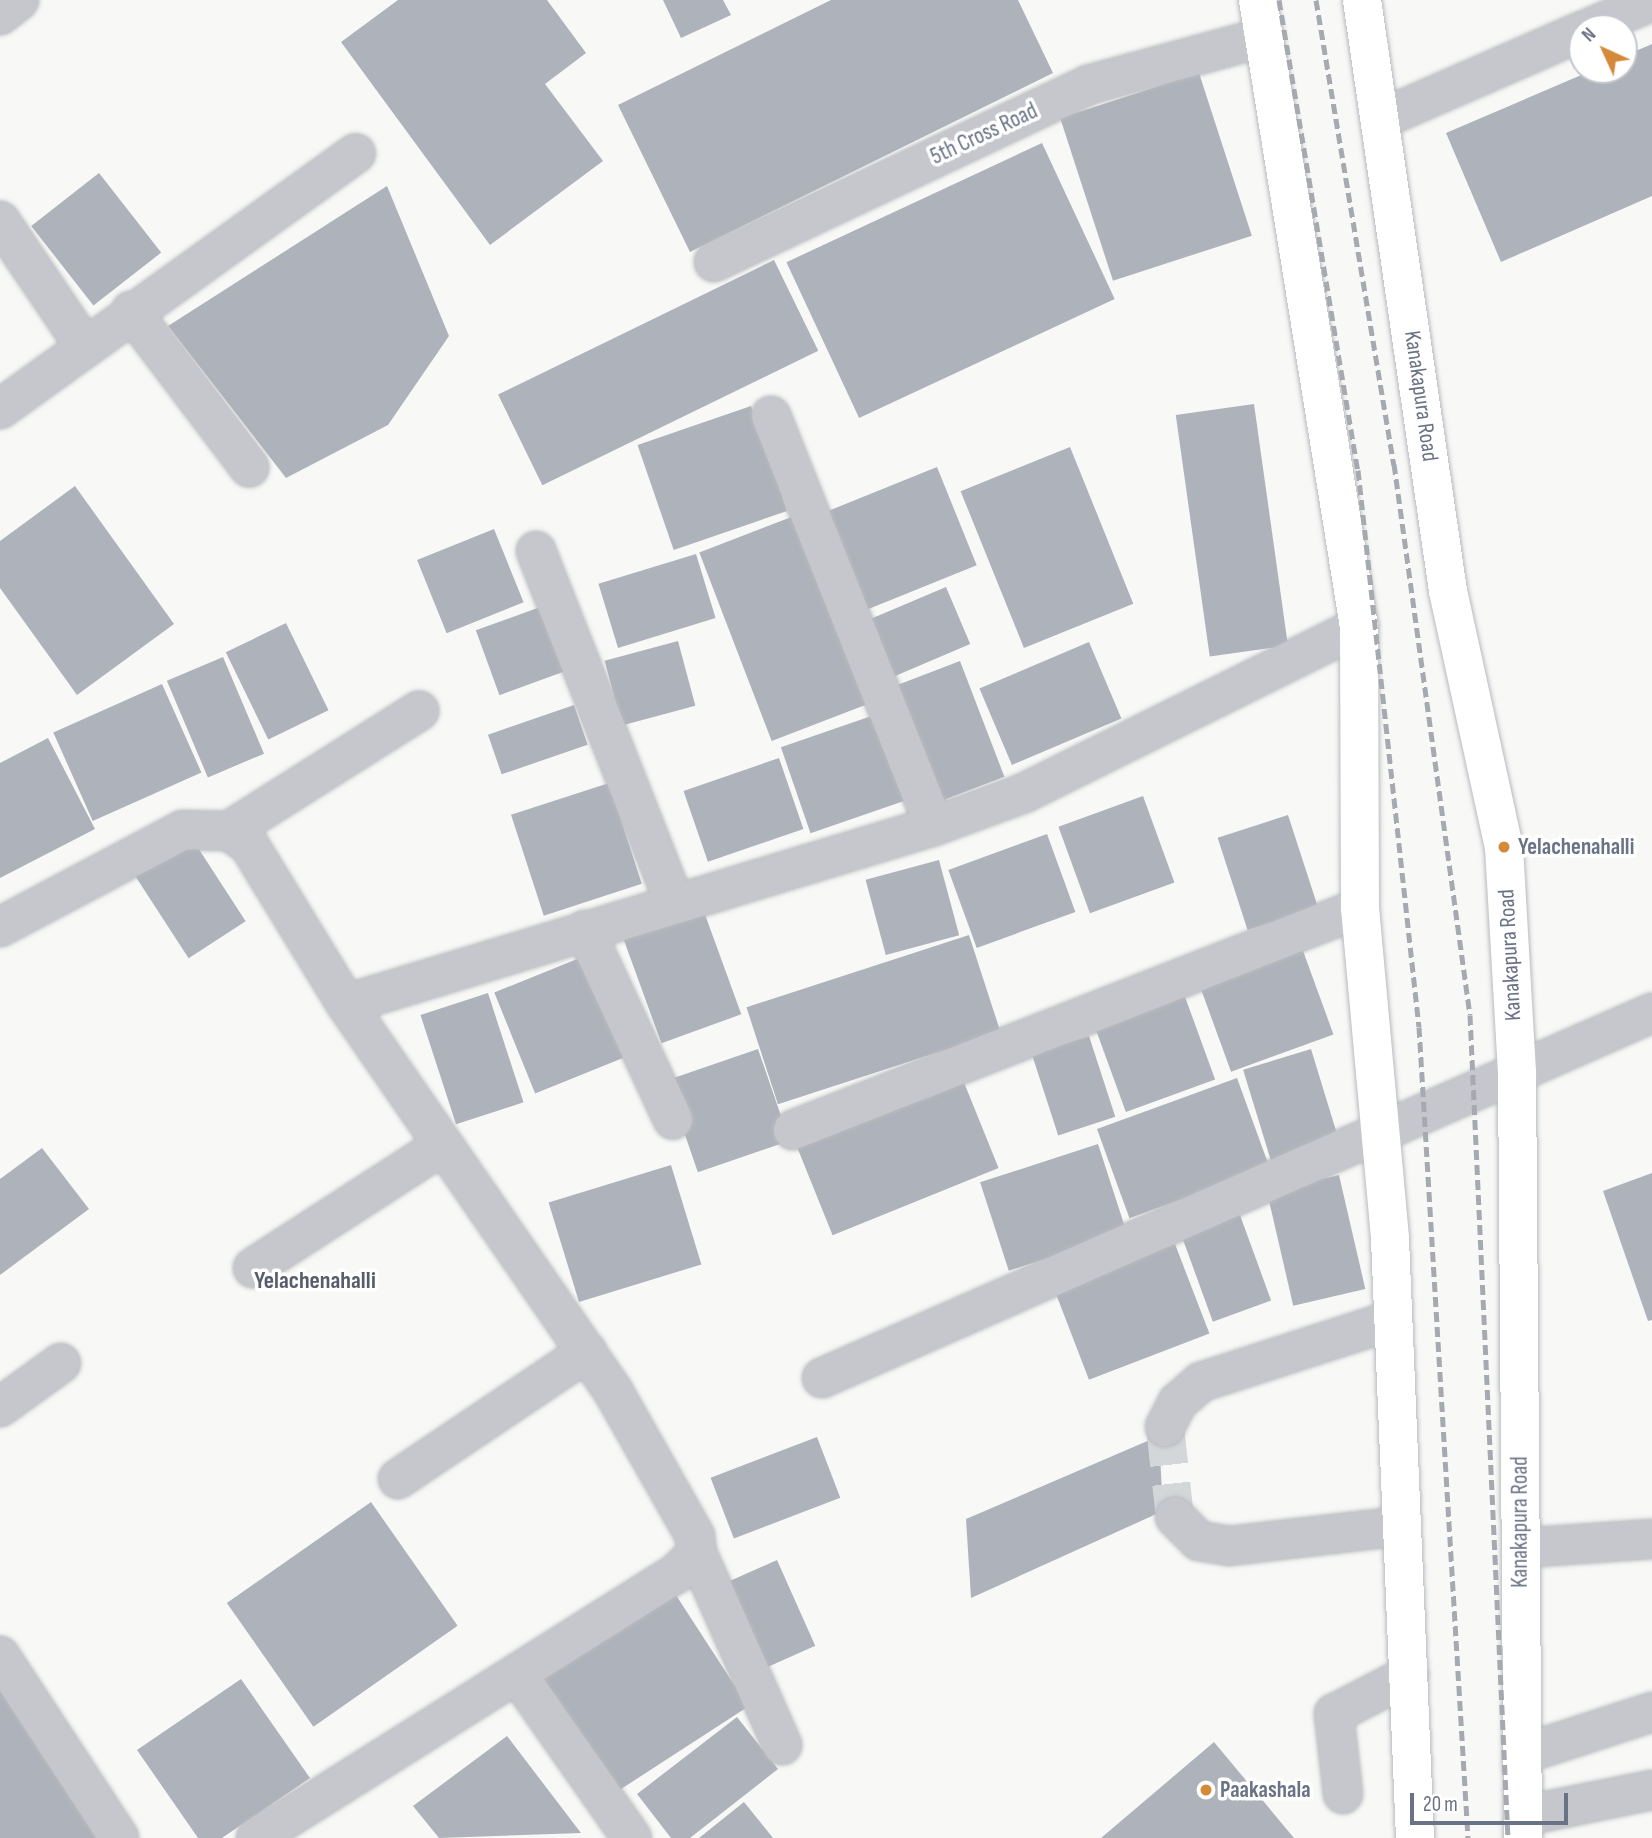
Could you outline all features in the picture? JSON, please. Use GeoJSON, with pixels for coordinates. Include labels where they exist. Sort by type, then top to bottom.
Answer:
{"type":"FeatureCollection","features":[{"type":"Feature","properties":{"kind":"highway","name":"Kanakapura Road"},"geometry":{"type":"LineString","coordinates":[[1362,0],[1448,590],[1504,847],[1517,1072],[1523,1827]]}},
{"type":"Feature","properties":{"kind":"highway"},"geometry":{"type":"LineString","coordinates":[[1261,18],[1359,627],[1360,908],[1394,1320],[1415,1838]]}},
{"type":"Feature","properties":{"kind":"street"},"geometry":{"type":"LineString","coordinates":[[0,15],[19,0]]}},
{"type":"Feature","properties":{"kind":"street"},"geometry":{"type":"LineString","coordinates":[[1622,14],[1652,1]]}},
{"type":"Feature","properties":{"kind":"street","name":"5th Cross Road"},"geometry":{"type":"LineString","coordinates":[[713,262],[1088,85],[1261,18]]}},
{"type":"Feature","properties":{"kind":"street"},"geometry":{"type":"LineString","coordinates":[[1381,119],[1568,38]]}},
{"type":"Feature","properties":{"kind":"street"},"geometry":{"type":"LineString","coordinates":[[0,409],[83,344],[356,153]]}},
{"type":"Feature","properties":{"kind":"street"},"geometry":{"type":"LineString","coordinates":[[0,220],[83,344]]}},
{"type":"Feature","properties":{"kind":"street"},"geometry":{"type":"LineString","coordinates":[[131,311],[248,467]]}},
{"type":"Feature","properties":{"kind":"street"},"geometry":{"type":"LineString","coordinates":[[771,416],[934,826]]}},
{"type":"Feature","properties":{"kind":"street"},"geometry":{"type":"LineString","coordinates":[[536,551],[674,902]]}},
{"type":"Feature","properties":{"kind":"street"},"geometry":{"type":"LineString","coordinates":[[346,1004],[674,902],[934,826],[1024,793],[1359,627]]}},
{"type":"Feature","properties":{"kind":"street"},"geometry":{"type":"LineString","coordinates":[[0,927],[183,830],[229,831],[419,710]]}},
{"type":"Feature","properties":{"kind":"street"},"geometry":{"type":"LineString","coordinates":[[229,831],[248,845],[346,1004],[587,1352],[695,1536],[696,1553],[782,1745]]}},
{"type":"Feature","properties":{"kind":"street"},"geometry":{"type":"LineString","coordinates":[[793,1130],[1360,908]]}},
{"type":"Feature","properties":{"kind":"street"},"geometry":{"type":"LineString","coordinates":[[584,930],[673,1120]]}},
{"type":"Feature","properties":{"kind":"street"},"geometry":{"type":"LineString","coordinates":[[822,1378],[1652,1013]]}},
{"type":"Feature","properties":{"kind":"street"},"geometry":{"type":"LineString","coordinates":[[253,1268],[443,1145]]}},
{"type":"Feature","properties":{"kind":"street"},"geometry":{"type":"LineString","coordinates":[[1165,1427],[1178,1402],[1201,1382],[1394,1320]]}},
{"type":"Feature","properties":{"kind":"street"},"geometry":{"type":"LineString","coordinates":[[398,1479],[587,1352]]}},
{"type":"Feature","properties":{"kind":"street"},"geometry":{"type":"LineString","coordinates":[[0,1407],[61,1363]]}},
{"type":"Feature","properties":{"kind":"street"},"geometry":{"type":"LineString","coordinates":[[1175,1517],[1199,1541],[1229,1546],[1402,1526]]}},
{"type":"Feature","properties":{"kind":"street"},"geometry":{"type":"LineString","coordinates":[[1521,1548],[1652,1539]]}},
{"type":"Feature","properties":{"kind":"street"},"geometry":{"type":"LineString","coordinates":[[256,1838],[677,1574],[696,1553]]}},
{"type":"Feature","properties":{"kind":"street"},"geometry":{"type":"LineString","coordinates":[[0,1656],[119,1838]]}},
{"type":"Feature","properties":{"kind":"street"},"geometry":{"type":"LineString","coordinates":[[517,1674],[632,1838]]}},
{"type":"Feature","properties":{"kind":"street"},"geometry":{"type":"LineString","coordinates":[[1343,1794],[1334,1714],[1409,1675]]}},
{"type":"Feature","properties":{"kind":"street"},"geometry":{"type":"LineString","coordinates":[[1523,1754],[1652,1712]]}},
{"type":"Feature","properties":{"kind":"street"},"geometry":{"type":"LineString","coordinates":[[1523,1827],[1652,1790]]}},
{"type":"Feature","properties":{"kind":"building"},"geometry":{"type":"Polygon","coordinates":[[[398,0],[547,0],[586,53],[545,84],[603,161],[490,245],[341,42],[398,0]]]}},
{"type":"Feature","properties":{"kind":"building"},"geometry":{"type":"Polygon","coordinates":[[[663,0],[723,0],[731,15],[681,38],[663,0]]]}},
{"type":"Feature","properties":{"kind":"building"},"geometry":{"type":"Polygon","coordinates":[[[831,0],[1018,0],[1053,73],[690,252],[618,105],[831,0]]]}},
{"type":"Feature","properties":{"kind":"building"},"geometry":{"type":"Polygon","coordinates":[[[1652,44],[1652,196],[1501,262],[1446,133],[1568,81],[1568,84],[1638,84],[1638,50],[1652,44]]]}},
{"type":"Feature","properties":{"kind":"building"},"geometry":{"type":"Polygon","coordinates":[[[1199,73],[1252,236],[1113,281],[1060,118],[1199,73]]]}},
{"type":"Feature","properties":{"kind":"building"},"geometry":{"type":"Polygon","coordinates":[[[1042,143],[1115,299],[859,418],[786,262],[1042,143]]]}},
{"type":"Feature","properties":{"kind":"building"},"geometry":{"type":"Polygon","coordinates":[[[99,173],[161,253],[93,306],[31,226],[99,173]]]}},
{"type":"Feature","properties":{"kind":"building"},"geometry":{"type":"Polygon","coordinates":[[[387,186],[449,336],[388,425],[286,478],[168,326],[387,186]]]}},
{"type":"Feature","properties":{"kind":"building"},"geometry":{"type":"Polygon","coordinates":[[[774,260],[818,351],[542,485],[498,395],[774,260]]]}},
{"type":"Feature","properties":{"kind":"building"},"geometry":{"type":"Polygon","coordinates":[[[1254,404],[1288,646],[1210,657],[1176,415],[1254,404]]]}},
{"type":"Feature","properties":{"kind":"building"},"geometry":{"type":"Polygon","coordinates":[[[751,406],[787,511],[674,550],[638,445],[751,406]]]}},
{"type":"Feature","properties":{"kind":"building"},"geometry":{"type":"Polygon","coordinates":[[[1070,447],[1133,604],[1024,648],[961,491],[1070,447]]]}},
{"type":"Feature","properties":{"kind":"building"},"geometry":{"type":"Polygon","coordinates":[[[937,467],[977,565],[860,612],[820,514],[937,467]]]}},
{"type":"Feature","properties":{"kind":"building"},"geometry":{"type":"Polygon","coordinates":[[[75,486],[174,624],[77,695],[0,588],[0,541],[75,486]]]}},
{"type":"Feature","properties":{"kind":"building"},"geometry":{"type":"Polygon","coordinates":[[[802,513],[874,702],[772,741],[699,552],[802,513]]]}},
{"type":"Feature","properties":{"kind":"building"},"geometry":{"type":"Polygon","coordinates":[[[494,529],[524,602],[447,633],[417,560],[494,529]]]}},
{"type":"Feature","properties":{"kind":"building"},"geometry":{"type":"Polygon","coordinates":[[[696,554],[716,618],[618,648],[598,584],[696,554]]]}},
{"type":"Feature","properties":{"kind":"building"},"geometry":{"type":"Polygon","coordinates":[[[946,587],[970,644],[891,678],[867,621],[946,587]]]}},
{"type":"Feature","properties":{"kind":"building"},"geometry":{"type":"Polygon","coordinates":[[[551,603],[575,668],[499,695],[476,630],[551,603]]]}},
{"type":"Feature","properties":{"kind":"building"},"geometry":{"type":"Polygon","coordinates":[[[286,623],[329,710],[268,740],[226,652],[286,623]]]}},
{"type":"Feature","properties":{"kind":"building"},"geometry":{"type":"Polygon","coordinates":[[[678,641],[695,706],[622,725],[605,661],[678,641]]]}},
{"type":"Feature","properties":{"kind":"building"},"geometry":{"type":"Polygon","coordinates":[[[1089,642],[1121,718],[1012,765],[979,688],[1089,642]]]}},
{"type":"Feature","properties":{"kind":"building"},"geometry":{"type":"Polygon","coordinates":[[[223,657],[264,754],[208,777],[167,681],[223,657]]]}},
{"type":"Feature","properties":{"kind":"building"},"geometry":{"type":"Polygon","coordinates":[[[960,661],[1004,777],[939,802],[895,686],[960,661]]]}},
{"type":"Feature","properties":{"kind":"building"},"geometry":{"type":"Polygon","coordinates":[[[162,684],[201,773],[93,821],[53,732],[162,684]]]}},
{"type":"Feature","properties":{"kind":"building"},"geometry":{"type":"Polygon","coordinates":[[[574,705],[588,745],[502,774],[488,735],[574,705]]]}},
{"type":"Feature","properties":{"kind":"building"},"geometry":{"type":"Polygon","coordinates":[[[883,712],[913,798],[811,833],[781,747],[883,712]]]}},
{"type":"Feature","properties":{"kind":"building"},"geometry":{"type":"Polygon","coordinates":[[[48,738],[95,829],[0,878],[0,763],[48,738]]]}},
{"type":"Feature","properties":{"kind":"building"},"geometry":{"type":"Polygon","coordinates":[[[779,758],[803,829],[708,862],[684,791],[779,758]]]}},
{"type":"Feature","properties":{"kind":"building"},"geometry":{"type":"Polygon","coordinates":[[[609,783],[642,884],[544,916],[511,815],[609,783]]]}},
{"type":"Feature","properties":{"kind":"building"},"geometry":{"type":"Polygon","coordinates":[[[1143,796],[1174,882],[1090,913],[1058,827],[1143,796]]]}},
{"type":"Feature","properties":{"kind":"building"},"geometry":{"type":"Polygon","coordinates":[[[1288,815],[1318,907],[1248,930],[1218,838],[1288,815]]]}},
{"type":"Feature","properties":{"kind":"building"},"geometry":{"type":"Polygon","coordinates":[[[189,834],[246,921],[189,958],[132,871],[189,834]]]}},
{"type":"Feature","properties":{"kind":"building"},"geometry":{"type":"Polygon","coordinates":[[[1047,834],[1075,912],[977,948],[948,870],[1047,834]]]}},
{"type":"Feature","properties":{"kind":"building"},"geometry":{"type":"Polygon","coordinates":[[[939,860],[959,935],[886,955],[866,880],[939,860]]]}},
{"type":"Feature","properties":{"kind":"building"},"geometry":{"type":"Polygon","coordinates":[[[703,909],[741,1014],[661,1043],[623,938],[703,909]]]}},
{"type":"Feature","properties":{"kind":"building"},"geometry":{"type":"Polygon","coordinates":[[[969,935],[1001,1032],[778,1104],[746,1007],[969,935]]]}},
{"type":"Feature","properties":{"kind":"building"},"geometry":{"type":"Polygon","coordinates":[[[1302,948],[1333,1034],[1231,1072],[1200,985],[1302,948]]]}},
{"type":"Feature","properties":{"kind":"building"},"geometry":{"type":"Polygon","coordinates":[[[587,955],[628,1056],[535,1094],[494,992],[587,955]]]}},
{"type":"Feature","properties":{"kind":"building"},"geometry":{"type":"Polygon","coordinates":[[[488,993],[524,1102],[456,1124],[420,1015],[488,993]]]}},
{"type":"Feature","properties":{"kind":"building"},"geometry":{"type":"Polygon","coordinates":[[[1184,994],[1215,1080],[1126,1112],[1095,1026],[1184,994]]]}},
{"type":"Feature","properties":{"kind":"building"},"geometry":{"type":"Polygon","coordinates":[[[1089,1036],[1115,1117],[1058,1135],[1032,1055],[1089,1036]]]}},
{"type":"Feature","properties":{"kind":"building"},"geometry":{"type":"Polygon","coordinates":[[[758,1049],[790,1141],[698,1172],[666,1081],[758,1049]]]}},
{"type":"Feature","properties":{"kind":"building"},"geometry":{"type":"Polygon","coordinates":[[[1311,1049],[1339,1140],[1271,1161],[1243,1070],[1311,1049]]]}},
{"type":"Feature","properties":{"kind":"building"},"geometry":{"type":"Polygon","coordinates":[[[1237,1078],[1269,1167],[1129,1218],[1097,1129],[1237,1078]]]}},
{"type":"Feature","properties":{"kind":"building"},"geometry":{"type":"Polygon","coordinates":[[[963,1080],[999,1168],[833,1235],[797,1147],[963,1080]]]}},
{"type":"Feature","properties":{"kind":"building"},"geometry":{"type":"Polygon","coordinates":[[[1098,1144],[1127,1232],[1009,1271],[980,1182],[1098,1144]]]}},
{"type":"Feature","properties":{"kind":"building"},"geometry":{"type":"Polygon","coordinates":[[[42,1148],[89,1209],[0,1275],[0,1179],[42,1148]]]}},
{"type":"Feature","properties":{"kind":"building"},"geometry":{"type":"Polygon","coordinates":[[[671,1165],[701,1264],[579,1302],[549,1202],[671,1165]]]}},
{"type":"Feature","properties":{"kind":"building"},"geometry":{"type":"Polygon","coordinates":[[[1652,1173],[1652,1320],[1648,1321],[1603,1191],[1652,1173]]]}},
{"type":"Feature","properties":{"kind":"building"},"geometry":{"type":"Polygon","coordinates":[[[1339,1175],[1365,1289],[1293,1306],[1267,1192],[1339,1175]]]}},
{"type":"Feature","properties":{"kind":"building"},"geometry":{"type":"Polygon","coordinates":[[[1240,1215],[1271,1301],[1213,1322],[1182,1236],[1240,1215]]]}},
{"type":"Feature","properties":{"kind":"building"},"geometry":{"type":"Polygon","coordinates":[[[1175,1244],[1209,1334],[1089,1380],[1055,1290],[1175,1244]]]}},
{"type":"Feature","properties":{"kind":"building"},"geometry":{"type":"Polygon","coordinates":[[[1159,1436],[1163,1511],[971,1598],[966,1519],[1159,1436]]]}},
{"type":"Feature","properties":{"kind":"building"},"geometry":{"type":"Polygon","coordinates":[[[817,1437],[840,1498],[734,1539],[711,1478],[817,1437]]]}},
{"type":"Feature","properties":{"kind":"building"},"geometry":{"type":"Polygon","coordinates":[[[371,1502],[458,1626],[313,1727],[227,1603],[371,1502]]]}},
{"type":"Feature","properties":{"kind":"building"},"geometry":{"type":"Polygon","coordinates":[[[777,1560],[815,1646],[761,1670],[723,1584],[777,1560]]]}},
{"type":"Feature","properties":{"kind":"building"},"geometry":{"type":"Polygon","coordinates":[[[672,1589],[748,1706],[616,1792],[539,1675],[672,1589]]]}},
{"type":"Feature","properties":{"kind":"building"},"geometry":{"type":"Polygon","coordinates":[[[0,1659],[119,1838],[0,1838],[0,1659]]]}},
{"type":"Feature","properties":{"kind":"building"},"geometry":{"type":"Polygon","coordinates":[[[241,1679],[310,1778],[222,1838],[198,1838],[137,1750],[241,1679]]]}},
{"type":"Feature","properties":{"kind":"building"},"geometry":{"type":"Polygon","coordinates":[[[737,1717],[778,1769],[690,1838],[671,1838],[637,1794],[737,1717]]]}},
{"type":"Feature","properties":{"kind":"building"},"geometry":{"type":"Polygon","coordinates":[[[507,1736],[581,1833],[439,1838],[413,1806],[507,1736]]]}},
{"type":"Feature","properties":{"kind":"building","name":"Paakashala"},"geometry":{"type":"Polygon","coordinates":[[[1214,1742],[1294,1838],[1101,1838],[1214,1742]]]}},
{"type":"Feature","properties":{"kind":"building"},"geometry":{"type":"Polygon","coordinates":[[[744,1802],[773,1838],[699,1838],[744,1802]]]}},
{"type":"Feature","properties":{"kind":"tunnel"},"geometry":{"type":"LineString","coordinates":[[1165,1427],[1175,1517]]}},
{"type":"Feature","properties":{"kind":"railway"},"geometry":{"type":"LineString","coordinates":[[1279,0],[1358,470],[1419,1027],[1468,1838]]}},
{"type":"Feature","properties":{"kind":"railway"},"geometry":{"type":"LineString","coordinates":[[1316,0],[1394,464],[1470,1015],[1508,1838]]}},
{"type":"Feature","properties":{"kind":"place","name":"Yelachenahalli"},"geometry":{"type":"Point","coordinates":[1504,847]}},
{"type":"Feature","properties":{"kind":"place","name":"Paakashala"},"geometry":{"type":"Point","coordinates":[1206,1790]}},
{"type":"Feature","properties":{"kind":"district","name":"Yelachenahalli"},"geometry":{"type":"Point","coordinates":[315,1281]}}]}
